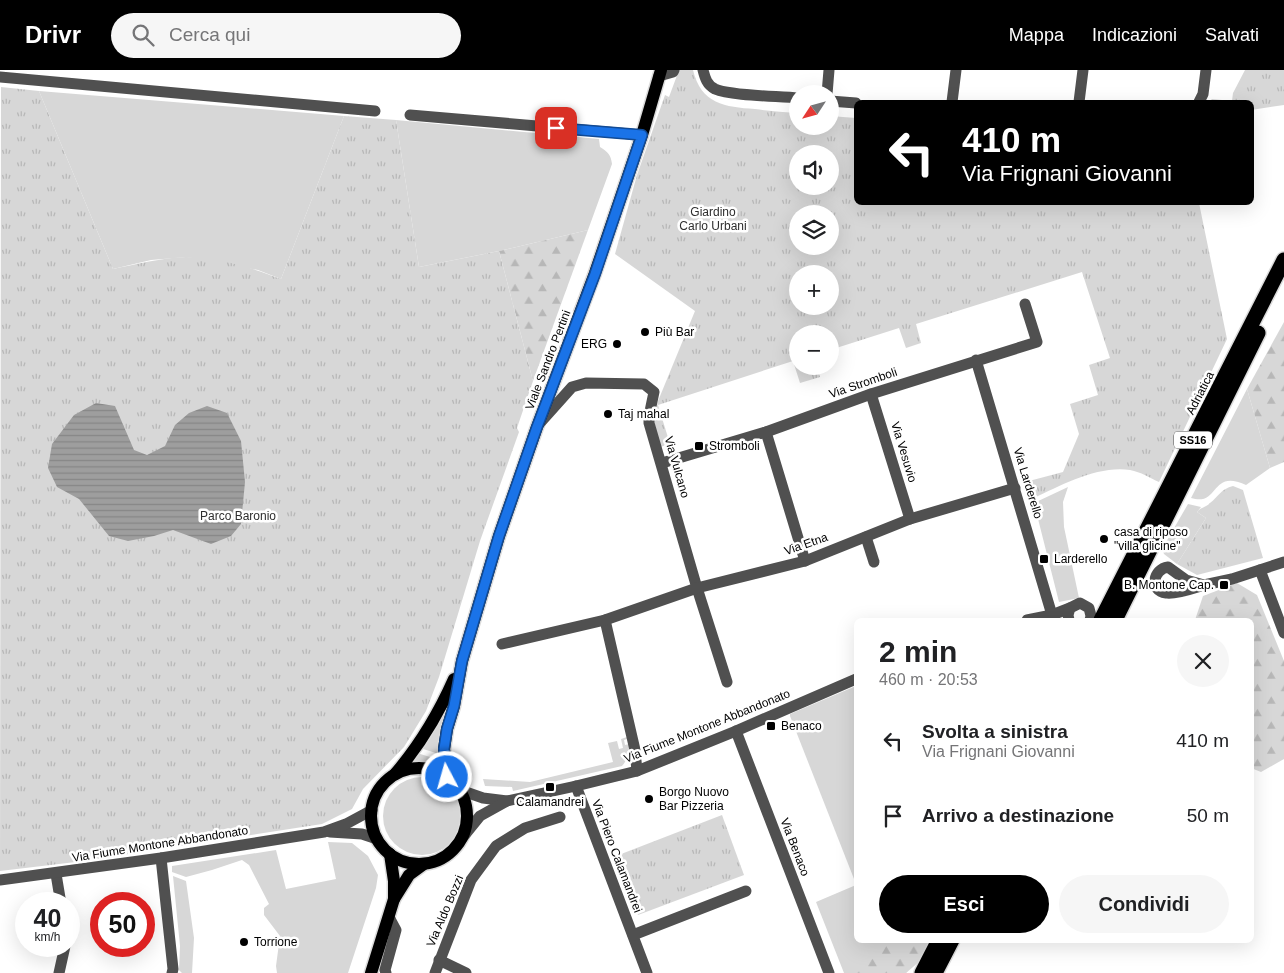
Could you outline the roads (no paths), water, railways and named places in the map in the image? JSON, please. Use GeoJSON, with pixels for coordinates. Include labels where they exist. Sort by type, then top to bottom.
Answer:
{"type":"FeatureCollection","features":[{"type":"Feature","properties":{"kind":"highway","name":"Adriatica"},"geometry":{"type":"LineString","coordinates":[[1102,618],[1284,260]]}},
{"type":"Feature","properties":{"kind":"highway","name":"Adriatica"},"geometry":{"type":"LineString","coordinates":[[1116,618],[1284,282]]}},
{"type":"Feature","properties":{"kind":"highway"},"geometry":{"type":"LineString","coordinates":[[922,973],[937,943]]}},
{"type":"Feature","properties":{"kind":"highway"},"geometry":{"type":"LineString","coordinates":[[935,973],[950,943]]}},
{"type":"Feature","properties":{"kind":"main road","name":"Viale Sandro Pertini"},"geometry":{"type":"LineString","coordinates":[[447,777],[444,749],[462,661],[499,536],[537,427],[595,274],[642,135],[660,73]]}},
{"type":"Feature","properties":{"kind":"main road","name":"Viale Sandro Pertini"},"geometry":{"type":"LineString","coordinates":[[393,776],[420,743],[438,712],[462,661]]}},
{"type":"Feature","properties":{"kind":"main road"},"geometry":{"type":"LineString","coordinates":[[420,768],[434,771],[447,777],[460,790],[466,805],[467,821],[463,837],[456,847],[447,856],[424,864],[412,864],[390,854],[377,839],[372,825],[372,810],[376,797],[383,785],[393,776],[406,770],[420,768]]}},
{"type":"Feature","properties":{"kind":"main road"},"geometry":{"type":"LineString","coordinates":[[390,854],[394,881],[394,899]]}},
{"type":"Feature","properties":{"kind":"main road"},"geometry":{"type":"LineString","coordinates":[[371,973],[394,899],[410,875],[424,864]]}},
{"type":"Feature","properties":{"kind":"street"},"geometry":{"type":"LineString","coordinates":[[660,73],[673,72],[674,70]]}},
{"type":"Feature","properties":{"kind":"street"},"geometry":{"type":"LineString","coordinates":[[702,70],[705,80],[713,88],[789,97]]}},
{"type":"Feature","properties":{"kind":"street"},"geometry":{"type":"LineString","coordinates":[[828,85],[829,70]]}},
{"type":"Feature","properties":{"kind":"street"},"geometry":{"type":"LineString","coordinates":[[952,100],[956,70]]}},
{"type":"Feature","properties":{"kind":"street"},"geometry":{"type":"LineString","coordinates":[[1079,100],[1083,70]]}},
{"type":"Feature","properties":{"kind":"street"},"geometry":{"type":"LineString","coordinates":[[1200,100],[1203,94],[1206,70]]}},
{"type":"Feature","properties":{"kind":"street"},"geometry":{"type":"LineString","coordinates":[[0,77],[375,111]]}},
{"type":"Feature","properties":{"kind":"street"},"geometry":{"type":"LineString","coordinates":[[839,102],[854,103]]}},
{"type":"Feature","properties":{"kind":"street"},"geometry":{"type":"LineString","coordinates":[[410,115],[642,135]]}},
{"type":"Feature","properties":{"kind":"street","name":"Via Stromboli"},"geometry":{"type":"LineString","coordinates":[[662,463],[766,432],[871,394],[1037,342],[1025,304]]}},
{"type":"Feature","properties":{"kind":"street","name":"Via Larderello"},"geometry":{"type":"LineString","coordinates":[[976,360],[1052,615]]}},
{"type":"Feature","properties":{"kind":"street","name":"Via Vulcano"},"geometry":{"type":"LineString","coordinates":[[537,427],[572,387],[586,384],[644,384],[654,392],[649,423],[697,588],[727,682]]}},
{"type":"Feature","properties":{"kind":"street","name":"Via Vesuvio"},"geometry":{"type":"LineString","coordinates":[[871,394],[910,519]]}},
{"type":"Feature","properties":{"kind":"street"},"geometry":{"type":"LineString","coordinates":[[766,432],[806,561]]}},
{"type":"Feature","properties":{"kind":"street","name":"Via Etna"},"geometry":{"type":"LineString","coordinates":[[502,644],[605,620],[697,588],[806,561],[910,519],[1015,488]]}},
{"type":"Feature","properties":{"kind":"street"},"geometry":{"type":"LineString","coordinates":[[866,537],[874,562]]}},
{"type":"Feature","properties":{"kind":"street"},"geometry":{"type":"LineString","coordinates":[[1204,585],[1232,579],[1284,562]]}},
{"type":"Feature","properties":{"kind":"street"},"geometry":{"type":"LineString","coordinates":[[1260,570],[1284,632]]}},
{"type":"Feature","properties":{"kind":"street"},"geometry":{"type":"LineString","coordinates":[[1038,618],[1070,614],[1076,604],[1086,606],[1091,612],[1090,618]]}},
{"type":"Feature","properties":{"kind":"street"},"geometry":{"type":"LineString","coordinates":[[1052,615],[1060,618]]}},
{"type":"Feature","properties":{"kind":"street"},"geometry":{"type":"LineString","coordinates":[[605,620],[635,750],[636,771]]}},
{"type":"Feature","properties":{"kind":"street","name":"Via Fiume Montone Abbandonato"},"geometry":{"type":"LineString","coordinates":[[463,837],[480,816],[507,801],[636,771],[736,731],[854,680]]}},
{"type":"Feature","properties":{"kind":"street","name":"Via Benaco"},"geometry":{"type":"LineString","coordinates":[[736,731],[829,973]]}},
{"type":"Feature","properties":{"kind":"street","name":"Via Piero Calamandrei"},"geometry":{"type":"LineString","coordinates":[[576,786],[647,973]]}},
{"type":"Feature","properties":{"kind":"street","name":"Via Fiume Montone Abbandonato"},"geometry":{"type":"LineString","coordinates":[[460,790],[483,798],[507,801]]}},
{"type":"Feature","properties":{"kind":"street","name":"Via Fiume Montone Abbandonato"},"geometry":{"type":"LineString","coordinates":[[0,880],[56,874],[324,832],[346,824],[372,810]]}},
{"type":"Feature","properties":{"kind":"street","name":"Via Aldo Bozzi"},"geometry":{"type":"LineString","coordinates":[[435,973],[471,880],[496,846],[525,828],[560,817]]}},
{"type":"Feature","properties":{"kind":"street","name":"Via Fiume Montone Abbandonato"},"geometry":{"type":"LineString","coordinates":[[324,832],[362,834],[377,839]]}},
{"type":"Feature","properties":{"kind":"street"},"geometry":{"type":"LineString","coordinates":[[161,858],[172,973]]}},
{"type":"Feature","properties":{"kind":"street"},"geometry":{"type":"LineString","coordinates":[[56,874],[59,892]]}},
{"type":"Feature","properties":{"kind":"street"},"geometry":{"type":"LineString","coordinates":[[633,935],[746,892]]}},
{"type":"Feature","properties":{"kind":"street"},"geometry":{"type":"LineString","coordinates":[[386,973],[385,970],[396,930],[388,917]]}},
{"type":"Feature","properties":{"kind":"street"},"geometry":{"type":"LineString","coordinates":[[60,973],[63,957]]}},
{"type":"Feature","properties":{"kind":"street"},"geometry":{"type":"LineString","coordinates":[[439,960],[466,973]]}},
{"type":"Feature","properties":{"kind":"place","name":"Più Bar"},"geometry":{"type":"Point","coordinates":[645,332]}},
{"type":"Feature","properties":{"kind":"place","name":"ERG"},"geometry":{"type":"Point","coordinates":[617,344]}},
{"type":"Feature","properties":{"kind":"place","name":"Taj mahal"},"geometry":{"type":"Point","coordinates":[608,414]}},
{"type":"Feature","properties":{"kind":"place","name":"Stromboli"},"geometry":{"type":"Point","coordinates":[699,446]}},
{"type":"Feature","properties":{"kind":"place","name":"casa di riposo \"villa glicine\""},"geometry":{"type":"Point","coordinates":[1104,539]}},
{"type":"Feature","properties":{"kind":"place","name":"Larderello"},"geometry":{"type":"Point","coordinates":[1044,559]}},
{"type":"Feature","properties":{"kind":"place","name":"B. Montone Cap."},"geometry":{"type":"Point","coordinates":[1224,585]}},
{"type":"Feature","properties":{"kind":"place","name":"Benaco"},"geometry":{"type":"Point","coordinates":[771,726]}},
{"type":"Feature","properties":{"kind":"place","name":"Calamandrei"},"geometry":{"type":"Point","coordinates":[550,787]}},
{"type":"Feature","properties":{"kind":"place","name":"Borgo Nuovo Bar Pizzeria"},"geometry":{"type":"Point","coordinates":[649,799]}},
{"type":"Feature","properties":{"kind":"place","name":"Torrione"},"geometry":{"type":"Point","coordinates":[244,942]}},
{"type":"Feature","properties":{"kind":"park label","name":"Giardino Carlo Urbani"},"geometry":{"type":"Point","coordinates":[713,219]}},
{"type":"Feature","properties":{"kind":"park label","name":"Parco Baronio"},"geometry":{"type":"Point","coordinates":[238,516]}}]}
